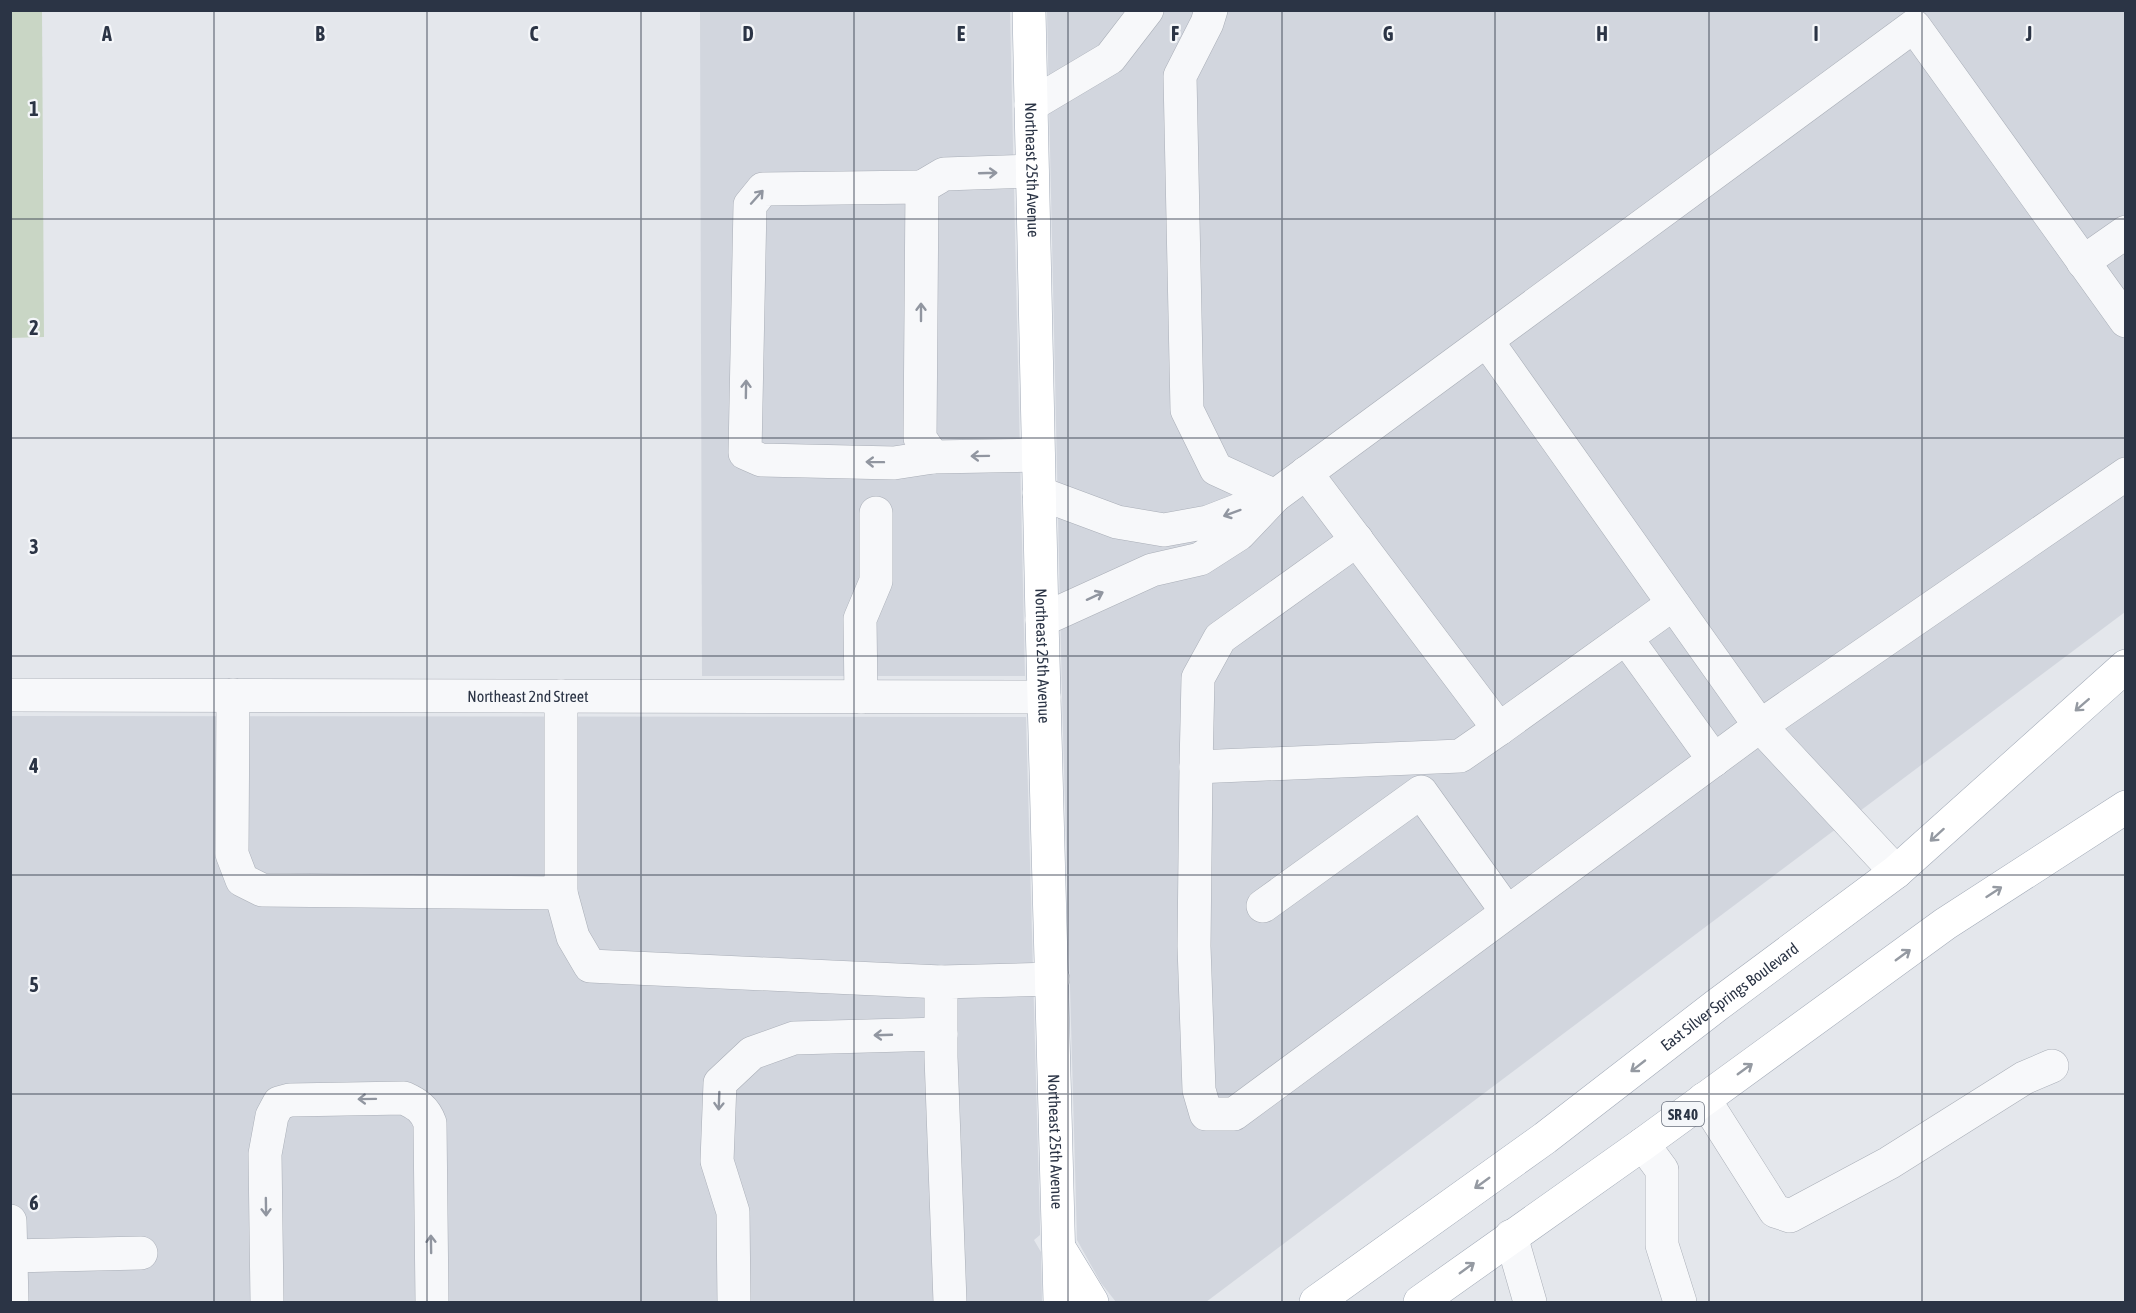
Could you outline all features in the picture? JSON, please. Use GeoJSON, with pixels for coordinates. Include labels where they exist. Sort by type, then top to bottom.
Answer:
{"type":"FeatureCollection","features":[{"type":"Feature","properties":{"kind":"main road","name":"Northeast 25th Avenue"},"geometry":{"type":"LineString","coordinates":[[1029,10],[1060,1302]]}},
{"type":"Feature","properties":{"kind":"main road","name":"East Silver Springs Boulevard"},"geometry":{"type":"LineString","coordinates":[[1316,1302],[1545,1138],[1717,1005],[1896,872],[2126,666]]}},
{"type":"Feature","properties":{"kind":"main road","name":"SR 40"},"geometry":{"type":"LineString","coordinates":[[1420,1302],[1946,924],[2126,807]]}},
{"type":"Feature","properties":{"kind":"main road"},"geometry":{"type":"LineString","coordinates":[[1059,1246],[1092,1302]]}},
{"type":"Feature","properties":{"kind":"street"},"geometry":{"type":"LineString","coordinates":[[1031,105],[1110,58],[1147,10]]}},
{"type":"Feature","properties":{"kind":"street"},"geometry":{"type":"LineString","coordinates":[[1211,10],[1180,76],[1187,410],[1216,469],[1275,496]]}},
{"type":"Feature","properties":{"kind":"street"},"geometry":{"type":"LineString","coordinates":[[1042,620],[1152,570],[1200,559],[1239,534],[1275,496],[1487,341],[1908,18],[2126,321]]}},
{"type":"Feature","properties":{"kind":"street"},"geometry":{"type":"LineString","coordinates":[[1032,171],[944,174],[922,187],[764,189],[750,205],[745,453],[761,460],[894,463],[933,457],[1038,455]]}},
{"type":"Feature","properties":{"kind":"street"},"geometry":{"type":"LineString","coordinates":[[922,187],[920,438],[933,457]]}},
{"type":"Feature","properties":{"kind":"street"},"geometry":{"type":"LineString","coordinates":[[2083,262],[2126,232]]}},
{"type":"Feature","properties":{"kind":"street"},"geometry":{"type":"LineString","coordinates":[[1487,341],[1760,726],[1896,872]]}},
{"type":"Feature","properties":{"kind":"street"},"geometry":{"type":"LineString","coordinates":[[1306,473],[1499,729]]}},
{"type":"Feature","properties":{"kind":"street"},"geometry":{"type":"LineString","coordinates":[[1357,540],[1220,638],[1198,678],[1194,946],[1199,1090],[1206,1114],[1234,1114],[1760,726],[2126,474]]}},
{"type":"Feature","properties":{"kind":"street"},"geometry":{"type":"LineString","coordinates":[[1039,494],[1118,522],[1164,530],[1208,522],[1275,496]]}},
{"type":"Feature","properties":{"kind":"street"},"geometry":{"type":"LineString","coordinates":[[861,697],[860,619],[876,581],[876,513]]}},
{"type":"Feature","properties":{"kind":"street"},"geometry":{"type":"LineString","coordinates":[[1196,767],[1460,756],[1673,604]]}},
{"type":"Feature","properties":{"kind":"street"},"geometry":{"type":"LineString","coordinates":[[1626,638],[1714,760]]}},
{"type":"Feature","properties":{"kind":"street","name":"Northeast 2nd Street"},"geometry":{"type":"LineString","coordinates":[[10,696],[1044,697]]}},
{"type":"Feature","properties":{"kind":"street"},"geometry":{"type":"LineString","coordinates":[[233,696],[232,854],[242,880],[262,890],[561,893]]}},
{"type":"Feature","properties":{"kind":"street"},"geometry":{"type":"LineString","coordinates":[[561,696],[561,893],[573,937],[590,966],[941,982],[1053,979]]}},
{"type":"Feature","properties":{"kind":"street"},"geometry":{"type":"LineString","coordinates":[[1425,757],[1421,792],[1508,912]]}},
{"type":"Feature","properties":{"kind":"street"},"geometry":{"type":"LineString","coordinates":[[1263,906],[1421,792]]}},
{"type":"Feature","properties":{"kind":"street"},"geometry":{"type":"LineString","coordinates":[[941,982],[950,1302]]}},
{"type":"Feature","properties":{"kind":"street"},"geometry":{"type":"LineString","coordinates":[[734,1302],[733,1212],[717,1161],[720,1083],[753,1053],[794,1038],[941,1034]]}},
{"type":"Feature","properties":{"kind":"street"},"geometry":{"type":"LineString","coordinates":[[1704,1099],[1776,1211],[1790,1216],[1889,1163],[2024,1078],[2052,1066]]}},
{"type":"Feature","properties":{"kind":"street"},"geometry":{"type":"LineString","coordinates":[[267,1302],[265,1154],[272,1116],[279,1103],[290,1100],[404,1098],[426,1112],[430,1123],[432,1302]]}},
{"type":"Feature","properties":{"kind":"street"},"geometry":{"type":"LineString","coordinates":[[1642,1144],[1662,1170],[1662,1245],[1680,1302]]}},
{"type":"Feature","properties":{"kind":"street"},"geometry":{"type":"LineString","coordinates":[[10,1221],[12,1302]]}},
{"type":"Feature","properties":{"kind":"street"},"geometry":{"type":"LineString","coordinates":[[1511,1236],[1530,1302]]}},
{"type":"Feature","properties":{"kind":"street"},"geometry":{"type":"LineString","coordinates":[[11,1256],[141,1253]]}},
{"type":"Feature","properties":{"kind":"shaded area"},"geometry":{"type":"Polygon","coordinates":[[[700,11],[1010,11],[1025,676],[702,676],[700,11]]]}},
{"type":"Feature","properties":{"kind":"shaded area"},"geometry":{"type":"Polygon","coordinates":[[[1047,11],[2125,11],[2125,612],[1206,1302],[1116,1302],[1101,1283],[1077,1240],[1047,11]]]}},
{"type":"Feature","properties":{"kind":"shaded area"},"geometry":{"type":"Polygon","coordinates":[[[11,716],[1026,717],[1040,1226],[1040,1235],[1034,1240],[1041,1252],[1042,1302],[11,1302],[11,716]]]}},
{"type":"Feature","properties":{"kind":"green space"},"geometry":{"type":"Polygon","coordinates":[[[10,11],[42,11],[44,337],[11,338],[10,11]]]}}]}
